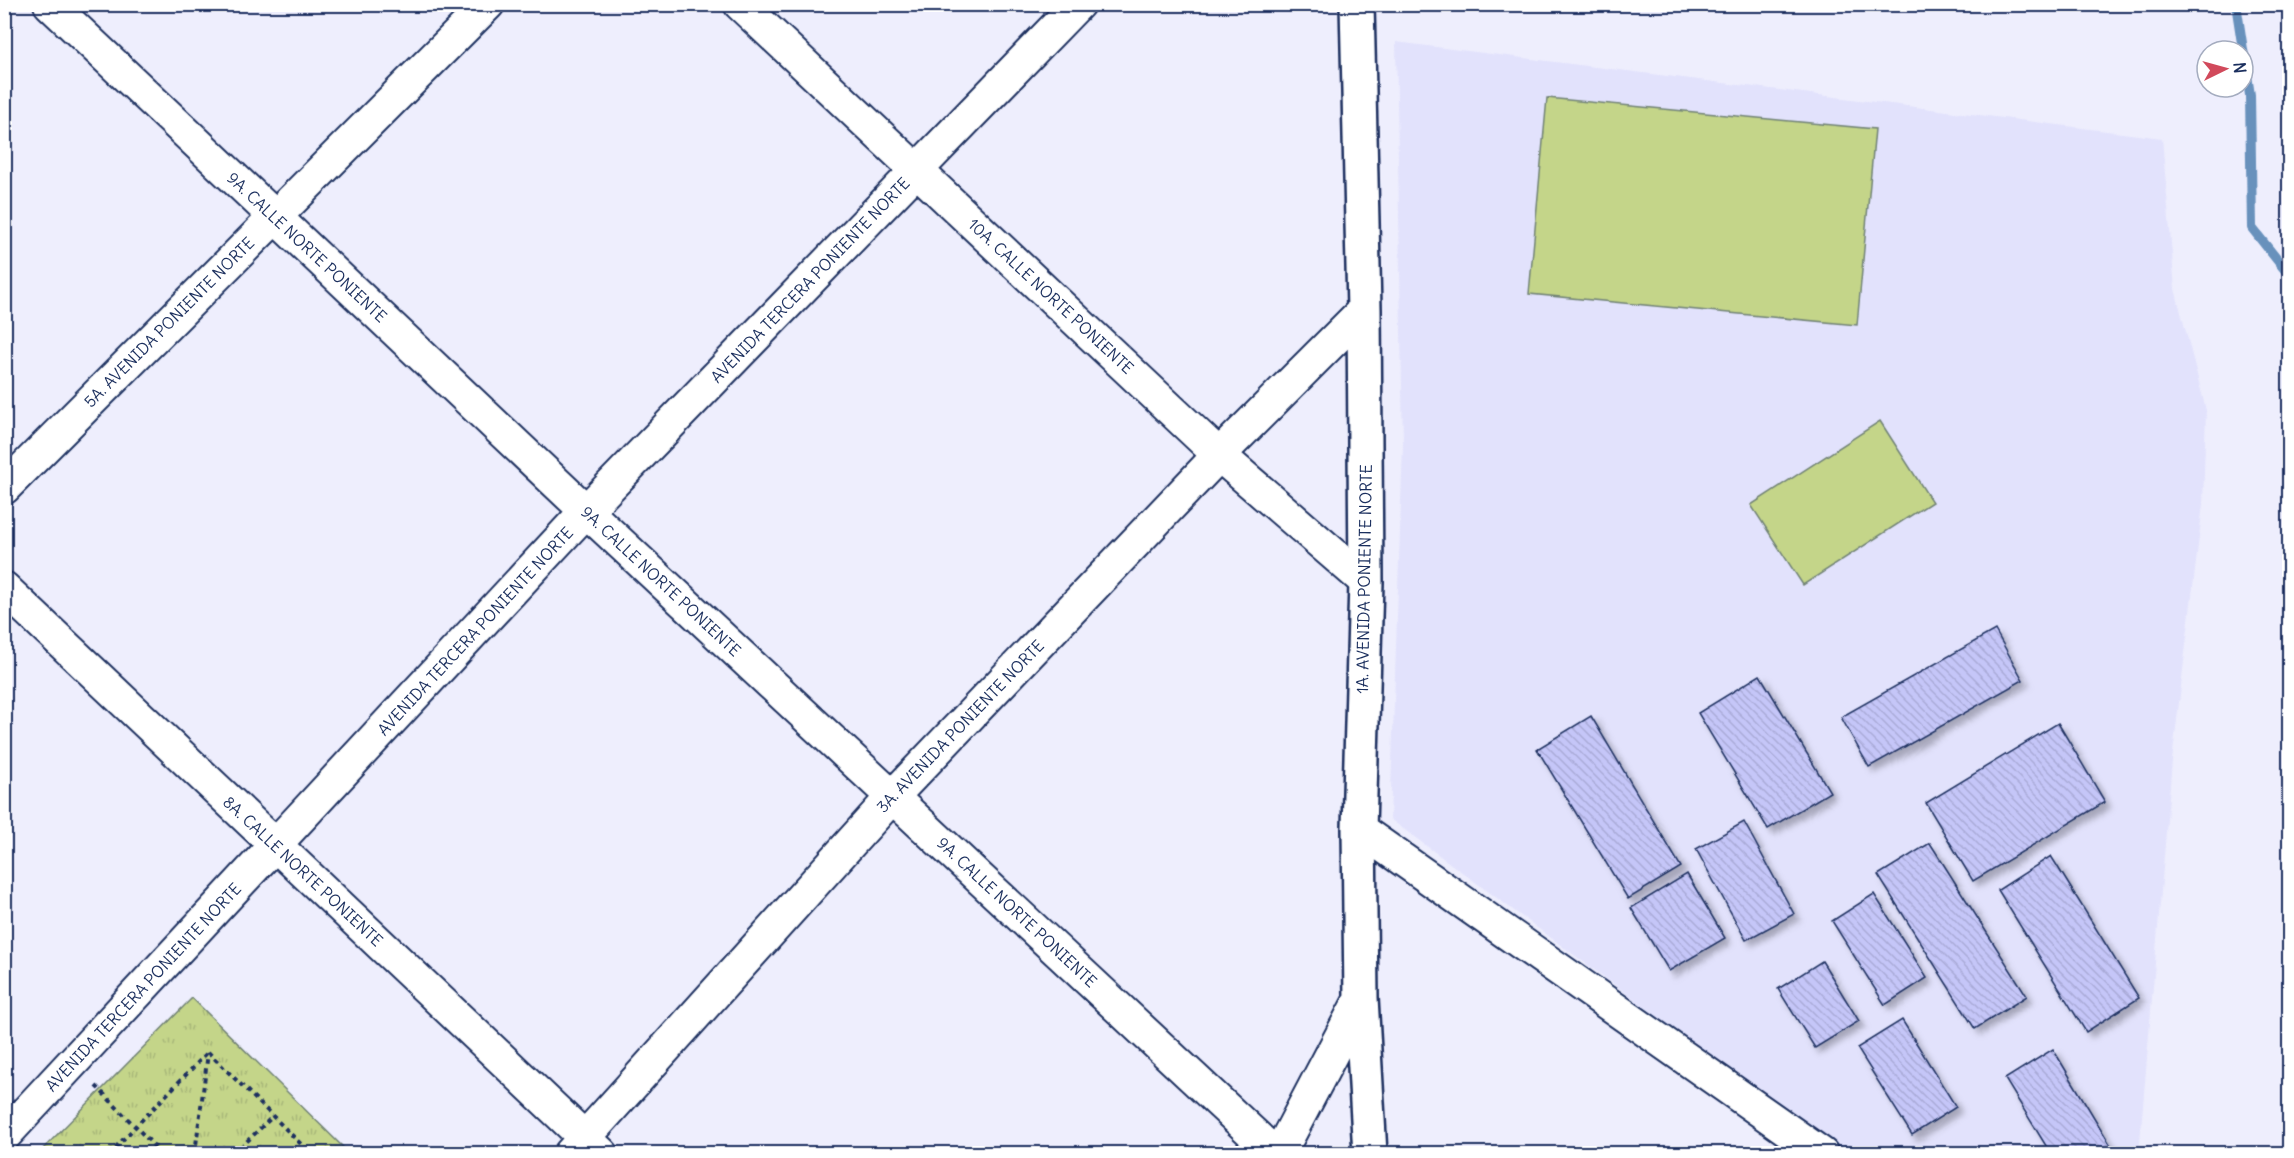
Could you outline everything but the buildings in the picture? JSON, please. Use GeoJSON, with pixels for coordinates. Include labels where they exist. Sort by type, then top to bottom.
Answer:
{"type":"FeatureCollection","features":[{"type":"Feature","properties":{"kind":"street","name":"9A. CALLE NORTE PONIENTE"},"geometry":{"type":"LineString","coordinates":[[50,4],[586,511],[1277,1154]]}},
{"type":"Feature","properties":{"kind":"street","name":"5A. AVENIDA PONIENTE NORTE"},"geometry":{"type":"LineString","coordinates":[[4,488],[488,4]]}},
{"type":"Feature","properties":{"kind":"street","name":"10A. CALLE NORTE PONIENTE"},"geometry":{"type":"LineString","coordinates":[[740,4],[1219,455],[1366,582]]}},
{"type":"Feature","properties":{"kind":"street","name":"AVENIDA TERCERA PONIENTE NORTE"},"geometry":{"type":"LineString","coordinates":[[4,1136],[586,511],[1078,4]]}},
{"type":"Feature","properties":{"kind":"street","name":"1A. AVENIDA PONIENTE NORTE"},"geometry":{"type":"LineString","coordinates":[[1357,4],[1364,310],[1366,582],[1359,829],[1361,998],[1370,1154]]}},
{"type":"Feature","properties":{"kind":"street","name":"3A. AVENIDA PONIENTE NORTE"},"geometry":{"type":"LineString","coordinates":[[585,1148],[892,796],[1219,455],[1364,310]]}},
{"type":"Feature","properties":{"kind":"street","name":"8A. CALLE NORTE PONIENTE"},"geometry":{"type":"LineString","coordinates":[[4,588],[275,845],[585,1148]]}},
{"type":"Feature","properties":{"kind":"street"},"geometry":{"type":"LineString","coordinates":[[1359,829],[1822,1154]]}},
{"type":"Feature","properties":{"kind":"street"},"geometry":{"type":"LineString","coordinates":[[1277,1154],[1361,998]]}},
{"type":"Feature","properties":{"kind":"path"},"geometry":{"type":"LineString","coordinates":[[208,1052],[311,1154]]}},
{"type":"Feature","properties":{"kind":"path"},"geometry":{"type":"LineString","coordinates":[[109,1154],[208,1052]]}},
{"type":"Feature","properties":{"kind":"path"},"geometry":{"type":"LineString","coordinates":[[208,1052],[194,1153],[212,1154]]}},
{"type":"Feature","properties":{"kind":"path"},"geometry":{"type":"LineString","coordinates":[[74,1062],[162,1154]]}},
{"type":"Feature","properties":{"kind":"path"},"geometry":{"type":"LineString","coordinates":[[234,1154],[273,1116]]}},
{"type":"Feature","properties":{"kind":"shaded area"},"geometry":{"type":"Polygon","coordinates":[[[1396,42],[2162,138],[2175,289],[2206,410],[2203,504],[2172,761],[2139,1153],[1842,1153],[1390,819],[1403,445],[1396,42]]]}},
{"type":"Feature","properties":{"kind":"green space"},"geometry":{"type":"Polygon","coordinates":[[[1547,98],[1875,129],[1857,325],[1529,294],[1547,98]]]}},
{"type":"Feature","properties":{"kind":"green space"},"geometry":{"type":"Polygon","coordinates":[[[1880,421],[1932,502],[1803,585],[1751,505],[1880,421]]]}},
{"type":"Feature","properties":{"kind":"green space"},"geometry":{"type":"Polygon","coordinates":[[[192,998],[349,1153],[39,1153],[192,998]]]}},
{"type":"Feature","properties":{"kind":"waterway"},"geometry":{"type":"LineString","coordinates":[[2236,4],[2250,95],[2252,228],[2290,276]]}}]}
